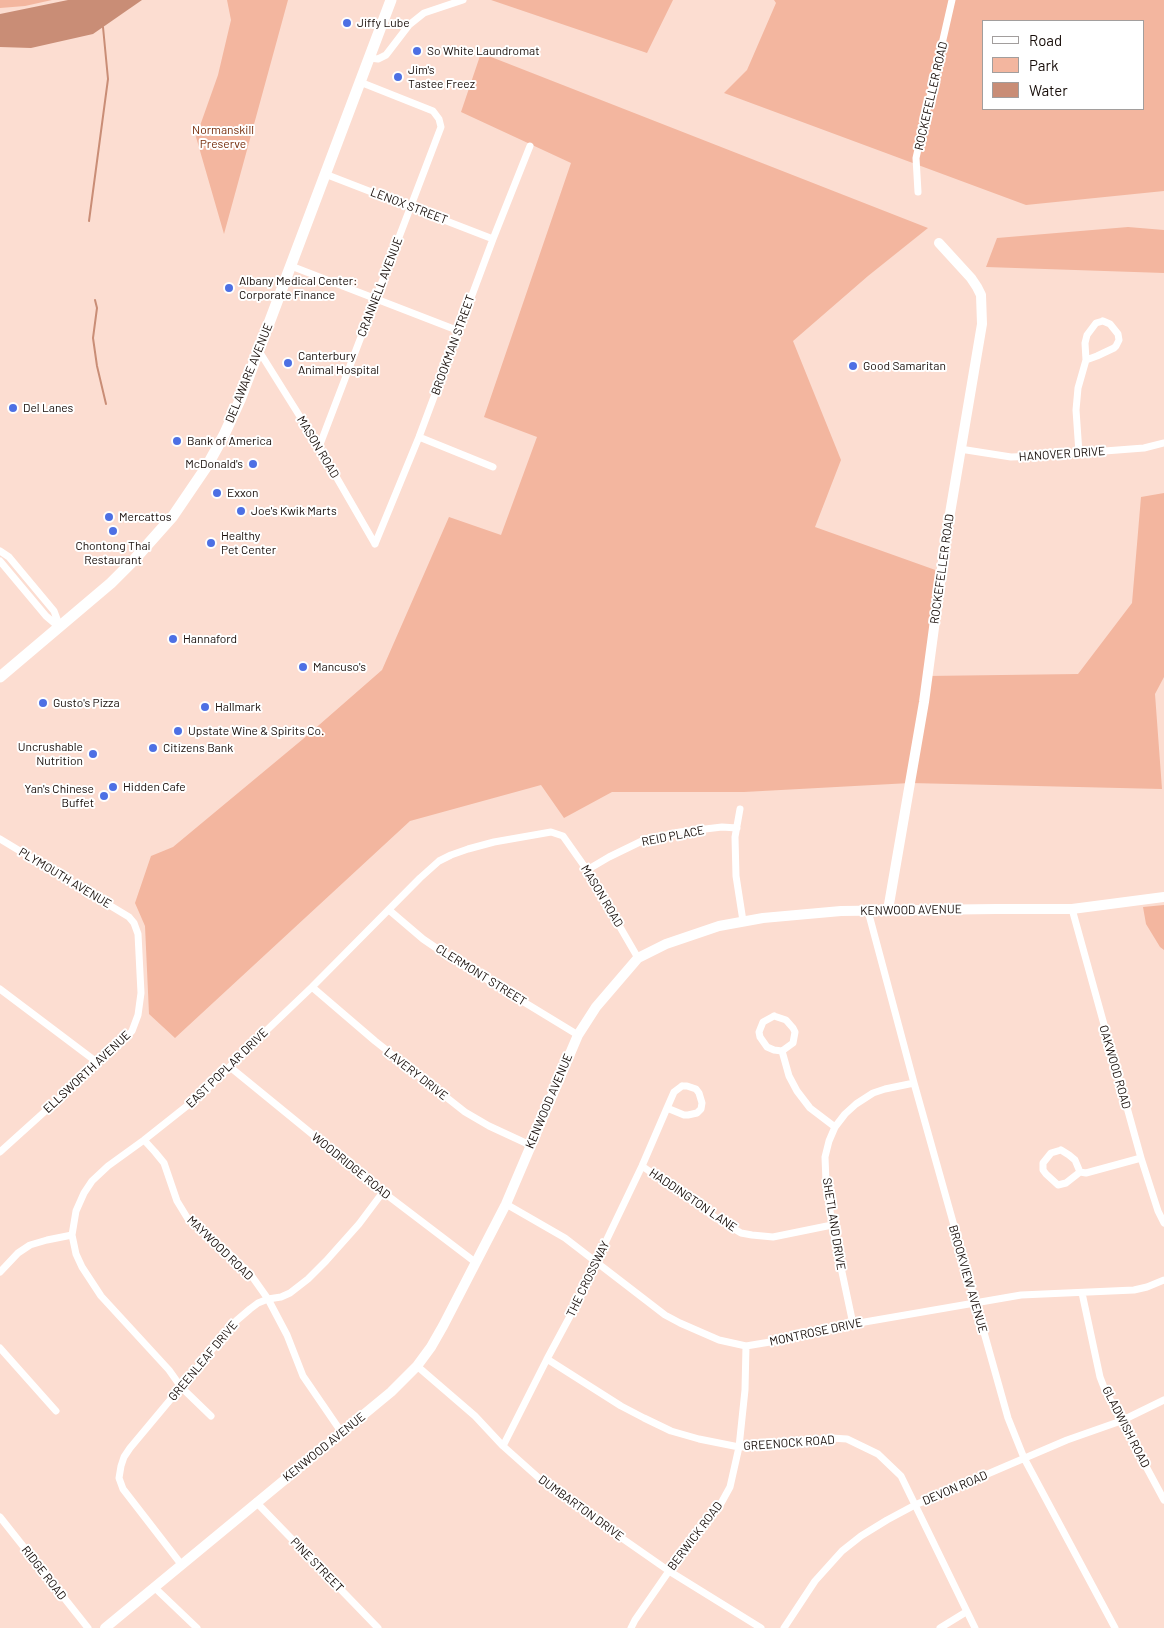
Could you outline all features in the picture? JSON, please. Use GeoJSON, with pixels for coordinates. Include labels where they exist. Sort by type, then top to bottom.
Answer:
{"type":"FeatureCollection","features":[{"type":"Feature","properties":{"kind":"main road","name":"DELAWARE AVENUE"},"geometry":{"type":"LineString","coordinates":[[0,677],[128,567],[174,516],[225,434],[259,351],[370,58],[390,0]]}},
{"type":"Feature","properties":{"kind":"street"},"geometry":{"type":"LineString","coordinates":[[370,58],[378,59],[386,55],[409,25],[424,13],[464,0]]}},
{"type":"Feature","properties":{"kind":"street","name":"ROCKEFELLER ROAD"},"geometry":{"type":"LineString","coordinates":[[918,192],[916,158],[952,0]]}},
{"type":"Feature","properties":{"kind":"street","name":"CRANNELL AVENUE"},"geometry":{"type":"LineString","coordinates":[[319,447],[441,127],[440,118],[433,111],[360,82]]}},
{"type":"Feature","properties":{"kind":"street","name":"BROOKMAN STREET"},"geometry":{"type":"LineString","coordinates":[[375,544],[419,437],[530,146]]}},
{"type":"Feature","properties":{"kind":"street","name":"LENOX STREET"},"geometry":{"type":"LineString","coordinates":[[325,174],[493,239]]}},
{"type":"Feature","properties":{"kind":"street","name":"ROCKEFELLER ROAD"},"geometry":{"type":"LineString","coordinates":[[888,910],[924,702],[936,603],[960,448],[982,324],[981,295],[977,287],[939,243]]}},
{"type":"Feature","properties":{"kind":"street"},"geometry":{"type":"LineString","coordinates":[[291,266],[459,331]]}},
{"type":"Feature","properties":{"kind":"street"},"geometry":{"type":"LineString","coordinates":[[1079,452],[1076,410],[1078,388],[1086,360],[1084,344],[1091,328],[1096,323],[1103,321],[1110,324],[1118,334],[1119,340],[1116,346],[1086,360]]}},
{"type":"Feature","properties":{"kind":"street","name":"MASON ROAD"},"geometry":{"type":"LineString","coordinates":[[259,351],[319,447],[375,544]]}},
{"type":"Feature","properties":{"kind":"street"},"geometry":{"type":"LineString","coordinates":[[419,437],[493,467]]}},
{"type":"Feature","properties":{"kind":"street","name":"HANOVER DRIVE"},"geometry":{"type":"LineString","coordinates":[[960,448],[1011,457],[1144,448],[1164,443]]}},
{"type":"Feature","properties":{"kind":"street"},"geometry":{"type":"LineString","coordinates":[[0,551],[9,558],[54,611],[60,627]]}},
{"type":"Feature","properties":{"kind":"street"},"geometry":{"type":"LineString","coordinates":[[0,560],[46,616],[60,627]]}},
{"type":"Feature","properties":{"kind":"street"},"geometry":{"type":"LineString","coordinates":[[740,809],[735,837],[736,876],[743,921]]}},
{"type":"Feature","properties":{"kind":"street","name":"REID PLACE"},"geometry":{"type":"LineString","coordinates":[[587,870],[608,857],[644,840],[680,832],[722,827],[737,828]]}},
{"type":"Feature","properties":{"kind":"street","name":"EAST POPLAR DRIVE"},"geometry":{"type":"LineString","coordinates":[[211,1416],[180,1387],[169,1370],[95,1288],[82,1267],[76,1254],[72,1235],[76,1211],[84,1194],[92,1181],[108,1166],[190,1104],[230,1068],[420,878],[440,862],[451,855],[494,842],[552,832],[563,836]]}},
{"type":"Feature","properties":{"kind":"street","name":"MASON ROAD"},"geometry":{"type":"LineString","coordinates":[[563,836],[587,870],[638,958]]}},
{"type":"Feature","properties":{"kind":"street","name":"PLYMOUTH AVENUE"},"geometry":{"type":"LineString","coordinates":[[0,839],[129,917]]}},
{"type":"Feature","properties":{"kind":"street","name":"KENWOOD AVENUE"},"geometry":{"type":"LineString","coordinates":[[105,1628],[391,1392],[417,1366],[443,1326],[506,1204],[578,1035],[596,1007],[638,958],[666,944],[719,926],[743,921],[840,911],[1072,909],[1164,897]]}},
{"type":"Feature","properties":{"kind":"street","name":"OAKWOOD ROAD"},"geometry":{"type":"LineString","coordinates":[[1072,909],[1140,1158],[1164,1224]]}},
{"type":"Feature","properties":{"kind":"street","name":"CLERMONT STREET"},"geometry":{"type":"LineString","coordinates":[[389,910],[423,939],[445,954],[578,1035]]}},
{"type":"Feature","properties":{"kind":"street","name":"BROOKVIEW AVENUE"},"geometry":{"type":"LineString","coordinates":[[868,911],[974,1302],[1008,1418],[1024,1458],[1115,1628]]}},
{"type":"Feature","properties":{"kind":"street","name":"ELLSWORTH AVENUE"},"geometry":{"type":"LineString","coordinates":[[0,1152],[132,1031],[139,1013],[141,993],[138,934],[134,923],[129,917]]}},
{"type":"Feature","properties":{"kind":"street","name":"LAVERY DRIVE"},"geometry":{"type":"LineString","coordinates":[[312,987],[375,1041],[465,1112],[489,1126],[530,1145]]}},
{"type":"Feature","properties":{"kind":"street"},"geometry":{"type":"LineString","coordinates":[[0,988],[98,1063]]}},
{"type":"Feature","properties":{"kind":"street"},"geometry":{"type":"LineString","coordinates":[[774,1016],[790,1023],[795,1032],[793,1043],[782,1051],[767,1047],[760,1037],[759,1032],[763,1022],[774,1016]]}},
{"type":"Feature","properties":{"kind":"street"},"geometry":{"type":"LineString","coordinates":[[782,1051],[789,1076],[797,1091],[810,1108],[835,1128]]}},
{"type":"Feature","properties":{"kind":"street","name":"WOODRIDGE ROAD"},"geometry":{"type":"LineString","coordinates":[[230,1068],[384,1192],[475,1262]]}},
{"type":"Feature","properties":{"kind":"street","name":"SHETLAND DRIVE"},"geometry":{"type":"LineString","coordinates":[[853,1324],[832,1225],[826,1182],[826,1157],[829,1140],[845,1114],[856,1104],[873,1093],[914,1083]]}},
{"type":"Feature","properties":{"kind":"street","name":"THE CROSSWAY"},"geometry":{"type":"LineString","coordinates":[[503,1446],[590,1280],[596,1262],[642,1166],[667,1108],[674,1092],[682,1086],[687,1086],[696,1089],[702,1099],[701,1109],[696,1114],[688,1116],[667,1108]]}},
{"type":"Feature","properties":{"kind":"street","name":"MAYWOOD ROAD"},"geometry":{"type":"LineString","coordinates":[[144,1140],[164,1163],[177,1201],[188,1219],[232,1256],[251,1275],[268,1299],[287,1335],[303,1376],[342,1433]]}},
{"type":"Feature","properties":{"kind":"street"},"geometry":{"type":"LineString","coordinates":[[1080,1172],[1075,1160],[1061,1150],[1051,1153],[1043,1164],[1046,1174],[1058,1185],[1066,1183],[1080,1172],[1086,1173],[1140,1158]]}},
{"type":"Feature","properties":{"kind":"street","name":"HADDINGTON LANE"},"geometry":{"type":"LineString","coordinates":[[642,1166],[716,1218],[742,1233],[773,1237],[832,1225]]}},
{"type":"Feature","properties":{"kind":"street","name":"GREENLEAF DRIVE"},"geometry":{"type":"LineString","coordinates":[[181,1564],[127,1497],[121,1485],[119,1478],[121,1466],[130,1448],[236,1321],[250,1309],[268,1299],[290,1293],[308,1279],[359,1224],[384,1192]]}},
{"type":"Feature","properties":{"kind":"street","name":"MONTROSE DRIVE"},"geometry":{"type":"LineString","coordinates":[[506,1204],[565,1238],[664,1315],[719,1340],[746,1346],[974,1302],[1039,1293],[1134,1290],[1164,1280]]}},
{"type":"Feature","properties":{"kind":"street"},"geometry":{"type":"LineString","coordinates":[[0,1272],[18,1253],[30,1245],[72,1235]]}},
{"type":"Feature","properties":{"kind":"street","name":"GLADWISH ROAD"},"geometry":{"type":"LineString","coordinates":[[1082,1293],[1100,1377],[1112,1404],[1164,1500]]}},
{"type":"Feature","properties":{"kind":"street","name":"BERWICK ROAD"},"geometry":{"type":"LineString","coordinates":[[631,1628],[691,1540],[719,1507],[730,1487],[739,1447],[745,1390],[746,1346]]}},
{"type":"Feature","properties":{"kind":"street"},"geometry":{"type":"LineString","coordinates":[[0,1348],[56,1411]]}},
{"type":"Feature","properties":{"kind":"street","name":"GREENOCK ROAD"},"geometry":{"type":"LineString","coordinates":[[547,1359],[621,1406],[670,1430],[706,1441],[739,1447],[778,1446],[831,1438],[847,1439],[878,1454],[901,1476],[975,1628]]}},
{"type":"Feature","properties":{"kind":"street","name":"DUMBARTON DRIVE"},"geometry":{"type":"LineString","coordinates":[[417,1366],[475,1416],[503,1446],[550,1488],[669,1571],[761,1628]]}},
{"type":"Feature","properties":{"kind":"street","name":"DEVON ROAD"},"geometry":{"type":"LineString","coordinates":[[784,1628],[815,1581],[842,1550],[861,1536],[915,1505],[1067,1440],[1121,1421],[1164,1400]]}},
{"type":"Feature","properties":{"kind":"street","name":"PINE STREET"},"geometry":{"type":"LineString","coordinates":[[256,1502],[378,1628]]}},
{"type":"Feature","properties":{"kind":"street","name":"RIDGE ROAD"},"geometry":{"type":"LineString","coordinates":[[0,1517],[88,1628]]}},
{"type":"Feature","properties":{"kind":"street"},"geometry":{"type":"LineString","coordinates":[[154,1587],[197,1628]]}},
{"type":"Feature","properties":{"kind":"street"},"geometry":{"type":"LineString","coordinates":[[940,1628],[966,1612]]}},
{"type":"Feature","properties":{"kind":"green space"},"geometry":{"type":"Polygon","coordinates":[[[0,0],[52,0],[25,6],[0,8],[0,0]]]}},
{"type":"Feature","properties":{"kind":"green space","name":"Normanskill Preserve"},"geometry":{"type":"Polygon","coordinates":[[[227,0],[288,0],[224,234],[196,137],[218,75],[231,20],[227,0]]]}},
{"type":"Feature","properties":{"kind":"green space"},"geometry":{"type":"Polygon","coordinates":[[[491,0],[673,0],[647,53],[491,0]]]}},
{"type":"Feature","properties":{"kind":"green space"},"geometry":{"type":"Polygon","coordinates":[[[774,0],[1164,0],[1164,191],[1026,205],[724,93],[747,70],[776,3],[774,0]]]}},
{"type":"Feature","properties":{"kind":"green space"},"geometry":{"type":"Polygon","coordinates":[[[481,53],[928,228],[868,276],[793,341],[841,460],[815,527],[941,572],[927,676],[1078,674],[1132,603],[1141,497],[1164,493],[1164,677],[1155,694],[1162,789],[910,783],[744,792],[612,792],[564,818],[541,785],[410,821],[175,1038],[149,1014],[145,926],[135,903],[151,856],[173,847],[303,739],[382,670],[449,517],[501,535],[537,437],[484,417],[571,163],[461,112],[481,53]]]}},
{"type":"Feature","properties":{"kind":"green space"},"geometry":{"type":"Polygon","coordinates":[[[1128,227],[1164,230],[1164,273],[986,267],[997,238],[1128,227]]]}},
{"type":"Feature","properties":{"kind":"green space"},"geometry":{"type":"Polygon","coordinates":[[[1164,905],[1164,950],[1160,947],[1146,924],[1143,907],[1164,905]]]}},
{"type":"Feature","properties":{"kind":"water"},"geometry":{"type":"Polygon","coordinates":[[[68,0],[142,0],[93,34],[31,48],[0,47],[0,14],[68,0]]]}},
{"type":"Feature","properties":{"kind":"waterway"},"geometry":{"type":"LineString","coordinates":[[89,221],[108,79],[103,27]]}},
{"type":"Feature","properties":{"kind":"waterway"},"geometry":{"type":"LineString","coordinates":[[95,300],[97,308],[93,338],[106,404]]}},
{"type":"Feature","properties":{"kind":"place","name":"Jiffy Lube"},"geometry":{"type":"Point","coordinates":[347,23]}},
{"type":"Feature","properties":{"kind":"place","name":"So White Laundromat"},"geometry":{"type":"Point","coordinates":[417,51]}},
{"type":"Feature","properties":{"kind":"place","name":"Jim's Tastee Freez"},"geometry":{"type":"Point","coordinates":[398,77]}},
{"type":"Feature","properties":{"kind":"place","name":"Albany Medical Center: Corporate Finance"},"geometry":{"type":"Point","coordinates":[229,288]}},
{"type":"Feature","properties":{"kind":"place","name":"Canterbury Animal Hospital"},"geometry":{"type":"Point","coordinates":[288,363]}},
{"type":"Feature","properties":{"kind":"place","name":"Good Samaritan"},"geometry":{"type":"Point","coordinates":[853,366]}},
{"type":"Feature","properties":{"kind":"place","name":"Del Lanes"},"geometry":{"type":"Point","coordinates":[13,408]}},
{"type":"Feature","properties":{"kind":"place","name":"Bank of America"},"geometry":{"type":"Point","coordinates":[177,441]}},
{"type":"Feature","properties":{"kind":"place","name":"McDonald's"},"geometry":{"type":"Point","coordinates":[253,464]}},
{"type":"Feature","properties":{"kind":"place","name":"Exxon"},"geometry":{"type":"Point","coordinates":[217,493]}},
{"type":"Feature","properties":{"kind":"place","name":"Joe's Kwik Marts"},"geometry":{"type":"Point","coordinates":[241,511]}},
{"type":"Feature","properties":{"kind":"place","name":"Mercattos"},"geometry":{"type":"Point","coordinates":[109,517]}},
{"type":"Feature","properties":{"kind":"place","name":"Chontong Thai Restaurant"},"geometry":{"type":"Point","coordinates":[113,531]}},
{"type":"Feature","properties":{"kind":"place","name":"Healthy Pet Center"},"geometry":{"type":"Point","coordinates":[211,543]}},
{"type":"Feature","properties":{"kind":"place","name":"Hannaford"},"geometry":{"type":"Point","coordinates":[173,639]}},
{"type":"Feature","properties":{"kind":"place","name":"Mancuso's"},"geometry":{"type":"Point","coordinates":[303,667]}},
{"type":"Feature","properties":{"kind":"place","name":"Gusto's Pizza"},"geometry":{"type":"Point","coordinates":[43,703]}},
{"type":"Feature","properties":{"kind":"place","name":"Hallmark"},"geometry":{"type":"Point","coordinates":[205,707]}},
{"type":"Feature","properties":{"kind":"place","name":"Upstate Wine & Spirits Co."},"geometry":{"type":"Point","coordinates":[178,731]}},
{"type":"Feature","properties":{"kind":"place","name":"Citizens Bank"},"geometry":{"type":"Point","coordinates":[153,748]}},
{"type":"Feature","properties":{"kind":"place","name":"Uncrushable Nutrition"},"geometry":{"type":"Point","coordinates":[93,754]}},
{"type":"Feature","properties":{"kind":"place","name":"Hidden Cafe"},"geometry":{"type":"Point","coordinates":[113,787]}},
{"type":"Feature","properties":{"kind":"place","name":"Yan's Chinese Buffet"},"geometry":{"type":"Point","coordinates":[104,796]}}]}
